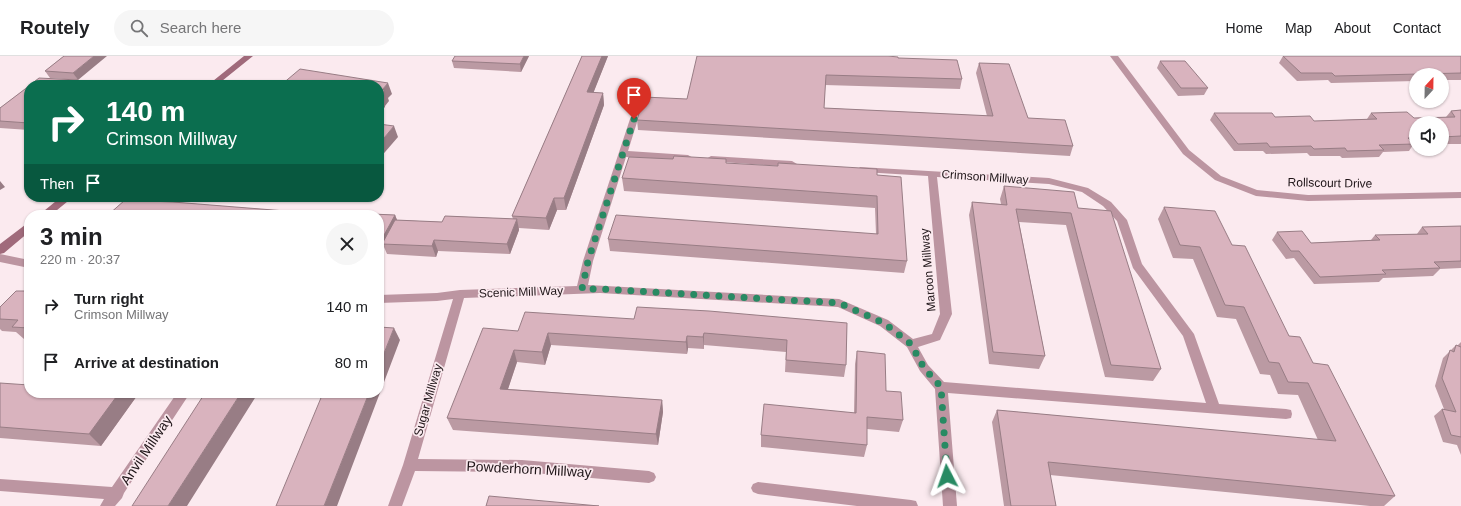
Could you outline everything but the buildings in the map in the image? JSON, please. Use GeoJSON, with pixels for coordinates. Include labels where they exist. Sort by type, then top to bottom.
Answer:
{"type":"FeatureCollection","features":[{"type":"Feature","properties":{"kind":"main road"},"geometry":{"type":"LineString","coordinates":[[218,80],[249,56]]}},
{"type":"Feature","properties":{"kind":"main road"},"geometry":{"type":"LineString","coordinates":[[51,210],[61,202]]}},
{"type":"Feature","properties":{"kind":"main road"},"geometry":{"type":"LineString","coordinates":[[0,250],[24,231]]}},
{"type":"Feature","properties":{"kind":"street","name":"Rollscourt Drive"},"geometry":{"type":"LineString","coordinates":[[1114,56],[1186,152],[1218,178],[1256,193],[1308,198],[1461,195]]}},
{"type":"Feature","properties":{"kind":"street"},"geometry":{"type":"LineString","coordinates":[[582,289],[588,261],[634,119]]}},
{"type":"Feature","properties":{"kind":"street"},"geometry":{"type":"LineString","coordinates":[[623,154],[805,165]]}},
{"type":"Feature","properties":{"kind":"street","name":"Crimson Millway"},"geometry":{"type":"LineString","coordinates":[[853,168],[1049,181],[1085,190],[1107,204],[1122,220],[1137,265],[1188,334],[1216,409]]}},
{"type":"Feature","properties":{"kind":"street","name":"Maroon Millway"},"geometry":{"type":"LineString","coordinates":[[911,344],[936,337],[946,314],[932,173]]}},
{"type":"Feature","properties":{"kind":"street"},"geometry":{"type":"LineString","coordinates":[[0,258],[24,263]]}},
{"type":"Feature","properties":{"kind":"street","name":"Scenic Mill Way"},"geometry":{"type":"LineString","coordinates":[[384,299],[437,297],[460,294],[600,289],[839,303],[884,323],[911,344],[924,368],[941,387]]}},
{"type":"Feature","properties":{"kind":"street","name":"Sugar Millway"},"geometry":{"type":"LineString","coordinates":[[395,506],[410,465],[460,294]]}},
{"type":"Feature","properties":{"kind":"street"},"geometry":{"type":"LineString","coordinates":[[950,506],[941,387],[1286,414]]}},
{"type":"Feature","properties":{"kind":"street","name":"Anvil Millway"},"geometry":{"type":"LineString","coordinates":[[107,506],[117,494],[181,398]]}},
{"type":"Feature","properties":{"kind":"street","name":"Powderhorn Millway"},"geometry":{"type":"LineString","coordinates":[[410,465],[522,466],[648,477]]}},
{"type":"Feature","properties":{"kind":"street"},"geometry":{"type":"LineString","coordinates":[[0,485],[117,494]]}},
{"type":"Feature","properties":{"kind":"street"},"geometry":{"type":"LineString","coordinates":[[758,488],[911,506]]}},
{"type":"Feature","properties":{"kind":"route"},"geometry":{"type":"LineString","coordinates":[[634,119],[588,261],[586,277],[582,289],[839,303],[884,323],[911,344],[924,368],[941,387],[947,476]]}}]}
